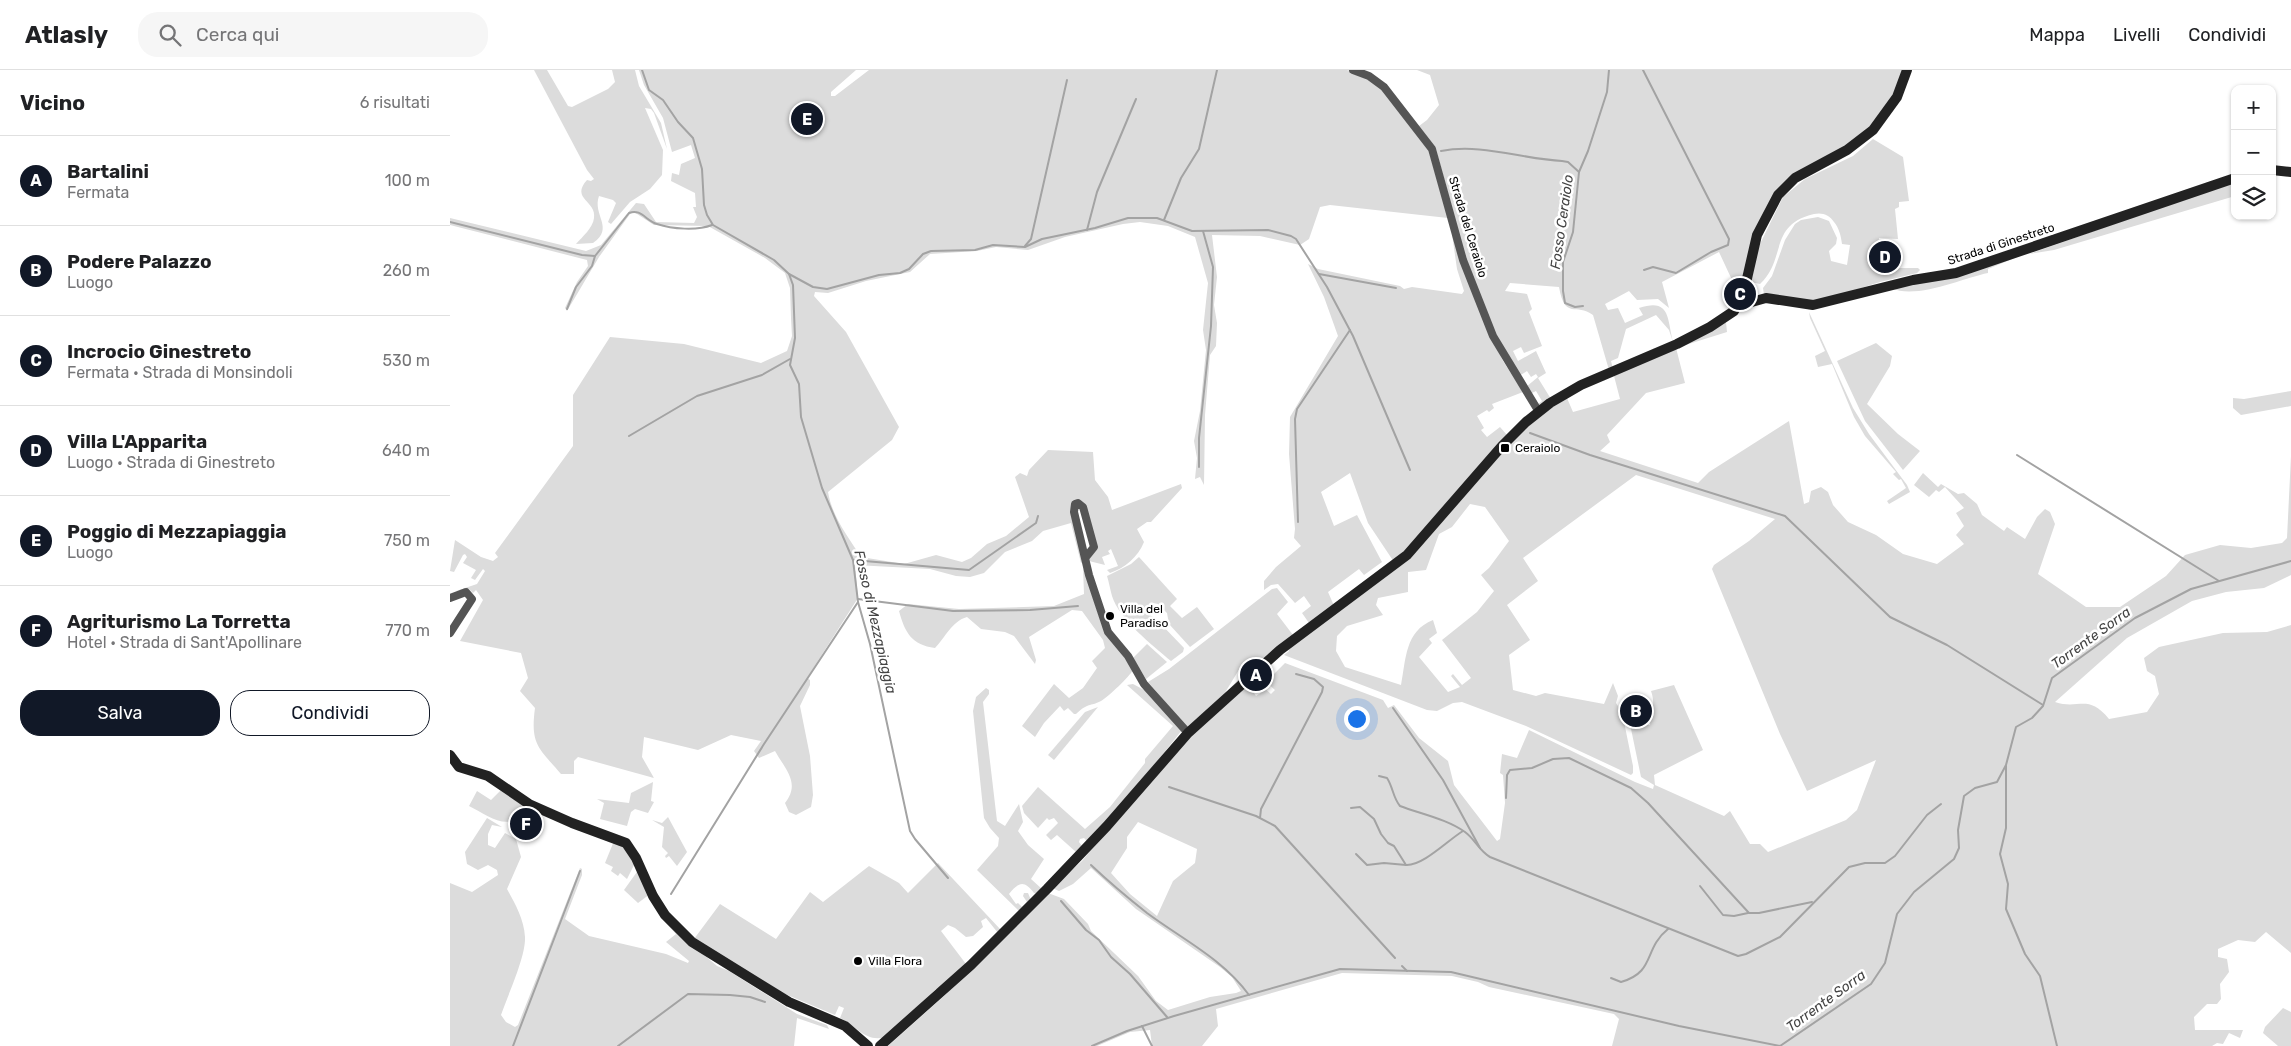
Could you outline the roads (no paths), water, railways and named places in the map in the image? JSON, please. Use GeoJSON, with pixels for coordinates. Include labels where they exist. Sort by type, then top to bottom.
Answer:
{"type":"FeatureCollection","features":[{"type":"Feature","properties":{"kind":"main road"},"geometry":{"type":"LineString","coordinates":[[880,1046],[971,965],[1047,889],[1107,826],[1188,733],[1280,650],[1406,555],[1502,446],[1539,412],[1581,385],[1698,334],[1732,312],[1740,303],[1757,235],[1778,196],[1795,178],[1847,150],[1873,130],[1899,93],[1907,70]]}},
{"type":"Feature","properties":{"kind":"main road"},"geometry":{"type":"LineString","coordinates":[[2276,170],[2291,172]]}},
{"type":"Feature","properties":{"kind":"main road","name":"Strada di Ginestreto"},"geometry":{"type":"LineString","coordinates":[[1740,303],[1748,303],[1766,298],[1813,306],[1913,280],[1956,273],[2231,179]]}},
{"type":"Feature","properties":{"kind":"main road"},"geometry":{"type":"LineString","coordinates":[[450,754],[459,767],[492,778],[529,804],[572,824],[626,844],[636,858],[662,910],[692,942],[789,1002],[845,1026],[868,1046]]}},
{"type":"Feature","properties":{"kind":"street","name":"Strada del Ceraiolo"},"geometry":{"type":"LineString","coordinates":[[1353,70],[1369,76],[1384,87],[1432,149],[1463,260],[1493,336],[1539,412]]}},
{"type":"Feature","properties":{"kind":"street"},"geometry":{"type":"LineString","coordinates":[[1086,557],[1094,547],[1083,507],[1078,503],[1075,504],[1074,512],[1091,584],[1108,632],[1128,656],[1144,684],[1188,733]]}},
{"type":"Feature","properties":{"kind":"street"},"geometry":{"type":"LineString","coordinates":[[450,598],[466,592],[472,598],[450,633]]}},
{"type":"Feature","properties":{"kind":"waterway","name":"Fosso di Mezzapiaggia"},"geometry":{"type":"LineString","coordinates":[[642,70],[649,90],[663,100],[678,122],[693,138],[702,169],[704,205],[713,225],[774,260],[789,274],[793,285],[795,338],[790,365],[799,384],[801,417],[822,488],[853,560],[858,602],[870,644],[910,831],[948,878]]}},
{"type":"Feature","properties":{"kind":"waterway"},"geometry":{"type":"LineString","coordinates":[[1164,220],[1181,178],[1199,149],[1217,70]]}},
{"type":"Feature","properties":{"kind":"waterway","name":"Fosso Ceraiolo"},"geometry":{"type":"LineString","coordinates":[[1583,306],[1575,307],[1565,303],[1563,262],[1573,232],[1579,172],[1588,151],[1607,92],[1609,70]]}},
{"type":"Feature","properties":{"kind":"waterway"},"geometry":{"type":"LineString","coordinates":[[1643,70],[1729,239],[1728,245],[1711,252],[1676,273],[1653,267],[1644,270]]}},
{"type":"Feature","properties":{"kind":"waterway"},"geometry":{"type":"LineString","coordinates":[[1025,246],[1031,239],[1067,80]]}},
{"type":"Feature","properties":{"kind":"waterway"},"geometry":{"type":"LineString","coordinates":[[1087,230],[1097,192],[1136,99]]}},
{"type":"Feature","properties":{"kind":"waterway"},"geometry":{"type":"LineString","coordinates":[[1441,151],[1456,149],[1486,150],[1562,161],[1568,162],[1579,172]]}},
{"type":"Feature","properties":{"kind":"waterway"},"geometry":{"type":"LineString","coordinates":[[450,222],[582,255],[595,256],[629,213],[640,213],[663,226],[692,229],[712,225]]}},
{"type":"Feature","properties":{"kind":"waterway"},"geometry":{"type":"LineString","coordinates":[[789,274],[813,287],[827,289],[879,275],[900,273],[909,269],[923,254],[931,251],[975,250],[993,245],[1025,247],[1042,239],[1095,228],[1128,218],[1157,218],[1192,231],[1268,230],[1291,236],[1296,239],[1327,287],[1353,336],[1410,470]]}},
{"type":"Feature","properties":{"kind":"waterway"},"geometry":{"type":"LineString","coordinates":[[1199,467],[1199,438],[1211,326],[1213,267],[1203,231]]}},
{"type":"Feature","properties":{"kind":"waterway"},"geometry":{"type":"LineString","coordinates":[[567,309],[576,287],[592,266],[595,256]]}},
{"type":"Feature","properties":{"kind":"waterway"},"geometry":{"type":"LineString","coordinates":[[1319,274],[1396,288]]}},
{"type":"Feature","properties":{"kind":"waterway"},"geometry":{"type":"LineString","coordinates":[[1298,522],[1295,419],[1297,409],[1350,330]]}},
{"type":"Feature","properties":{"kind":"waterway"},"geometry":{"type":"LineString","coordinates":[[629,436],[697,396],[762,375],[790,359]]}},
{"type":"Feature","properties":{"kind":"waterway"},"geometry":{"type":"LineString","coordinates":[[1530,433],[1590,455],[1785,516],[1890,617],[1947,645],[2043,705]]}},
{"type":"Feature","properties":{"kind":"waterway"},"geometry":{"type":"LineString","coordinates":[[2017,455],[2219,581]]}},
{"type":"Feature","properties":{"kind":"waterway"},"geometry":{"type":"LineString","coordinates":[[853,560],[969,570],[1036,523],[1038,516]]}},
{"type":"Feature","properties":{"kind":"waterway","name":"Torrente Sorra"},"geometry":{"type":"LineString","coordinates":[[1780,1046],[1871,984],[1885,963],[1897,914],[1914,892],[1954,859],[1959,848],[1958,830],[1964,796],[1975,788],[1997,782],[2006,765],[2016,727],[2032,718],[2043,706],[2052,678],[2135,618],[2191,589],[2291,561]]}},
{"type":"Feature","properties":{"kind":"waterway"},"geometry":{"type":"LineString","coordinates":[[858,599],[953,611],[1030,610],[1078,606]]}},
{"type":"Feature","properties":{"kind":"waterway"},"geometry":{"type":"LineString","coordinates":[[671,894],[764,744],[858,602]]}},
{"type":"Feature","properties":{"kind":"waterway"},"geometry":{"type":"LineString","coordinates":[[1260,818],[1261,809],[1322,692],[1323,687],[1314,679],[1296,674]]}},
{"type":"Feature","properties":{"kind":"waterway"},"geometry":{"type":"LineString","coordinates":[[1393,708],[1443,780],[1480,848]]}},
{"type":"Feature","properties":{"kind":"waterway"},"geometry":{"type":"LineString","coordinates":[[1506,798],[1507,775],[1510,770],[1532,768],[1553,759],[1569,758],[1631,788],[1648,803],[1749,913],[1759,913],[1812,902]]}},
{"type":"Feature","properties":{"kind":"waterway"},"geometry":{"type":"LineString","coordinates":[[2006,766],[2006,828],[2000,854],[2008,884],[2006,909],[2025,954],[2040,976],[2057,1046]]}},
{"type":"Feature","properties":{"kind":"waterway"},"geometry":{"type":"LineString","coordinates":[[1379,776],[1387,778],[1400,806],[1458,827],[1490,857],[1738,956],[1780,937],[1849,867],[1865,863],[1885,863],[1895,856],[1927,815],[1941,804]]}},
{"type":"Feature","properties":{"kind":"waterway"},"geometry":{"type":"LineString","coordinates":[[1169,787],[1256,816],[1275,826],[1395,958]]}},
{"type":"Feature","properties":{"kind":"waterway"},"geometry":{"type":"LineString","coordinates":[[1351,808],[1360,807],[1374,819],[1381,834],[1388,843],[1394,846],[1406,865],[1428,857],[1463,831]]}},
{"type":"Feature","properties":{"kind":"waterway"},"geometry":{"type":"LineString","coordinates":[[1356,854],[1367,865],[1384,863],[1406,865]]}},
{"type":"Feature","properties":{"kind":"waterway"},"geometry":{"type":"LineString","coordinates":[[1091,865],[1147,913],[1215,960],[1239,982],[1249,995]]}},
{"type":"Feature","properties":{"kind":"waterway"},"geometry":{"type":"LineString","coordinates":[[513,1046],[580,871]]}},
{"type":"Feature","properties":{"kind":"waterway"},"geometry":{"type":"LineString","coordinates":[[1700,886],[1723,915],[1734,916],[1748,913]]}},
{"type":"Feature","properties":{"kind":"waterway"},"geometry":{"type":"LineString","coordinates":[[1061,901],[1086,930],[1099,940],[1111,957],[1130,974],[1167,1017]]}},
{"type":"Feature","properties":{"kind":"waterway"},"geometry":{"type":"LineString","coordinates":[[1611,978],[1621,982],[1632,978],[1640,972],[1645,966],[1655,944],[1668,929]]}},
{"type":"Feature","properties":{"kind":"waterway"},"geometry":{"type":"LineString","coordinates":[[1402,966],[1407,971]]}},
{"type":"Feature","properties":{"kind":"waterway"},"geometry":{"type":"LineString","coordinates":[[1092,1046],[1127,1031],[1174,1016],[1340,969],[1451,972],[1679,1026],[1780,1046]]}},
{"type":"Feature","properties":{"kind":"waterway"},"geometry":{"type":"LineString","coordinates":[[618,1046],[688,994],[750,997],[765,1002]]}},
{"type":"Feature","properties":{"kind":"waterway"},"geometry":{"type":"LineString","coordinates":[[1142,1026],[1152,1046]]}},
{"type":"Feature","properties":{"kind":"place","name":"Poggio di Mezzapiaggia"},"geometry":{"type":"Point","coordinates":[807,119]}},
{"type":"Feature","properties":{"kind":"place","name":"Villa L'Apparita"},"geometry":{"type":"Point","coordinates":[1885,257]}},
{"type":"Feature","properties":{"kind":"place","name":"Incrocio Ginestreto"},"geometry":{"type":"Point","coordinates":[1740,294]}},
{"type":"Feature","properties":{"kind":"place","name":"Ceraiolo"},"geometry":{"type":"Point","coordinates":[1505,448]}},
{"type":"Feature","properties":{"kind":"place","name":"Villa del Paradiso"},"geometry":{"type":"Point","coordinates":[1110,616]}},
{"type":"Feature","properties":{"kind":"place","name":"Bartalini"},"geometry":{"type":"Point","coordinates":[1256,675]}},
{"type":"Feature","properties":{"kind":"place","name":"Podere Palazzo"},"geometry":{"type":"Point","coordinates":[1636,711]}},
{"type":"Feature","properties":{"kind":"place","name":"Agriturismo La Torretta"},"geometry":{"type":"Point","coordinates":[526,824]}},
{"type":"Feature","properties":{"kind":"place","name":"Villa Flora"},"geometry":{"type":"Point","coordinates":[858,961]}}]}
